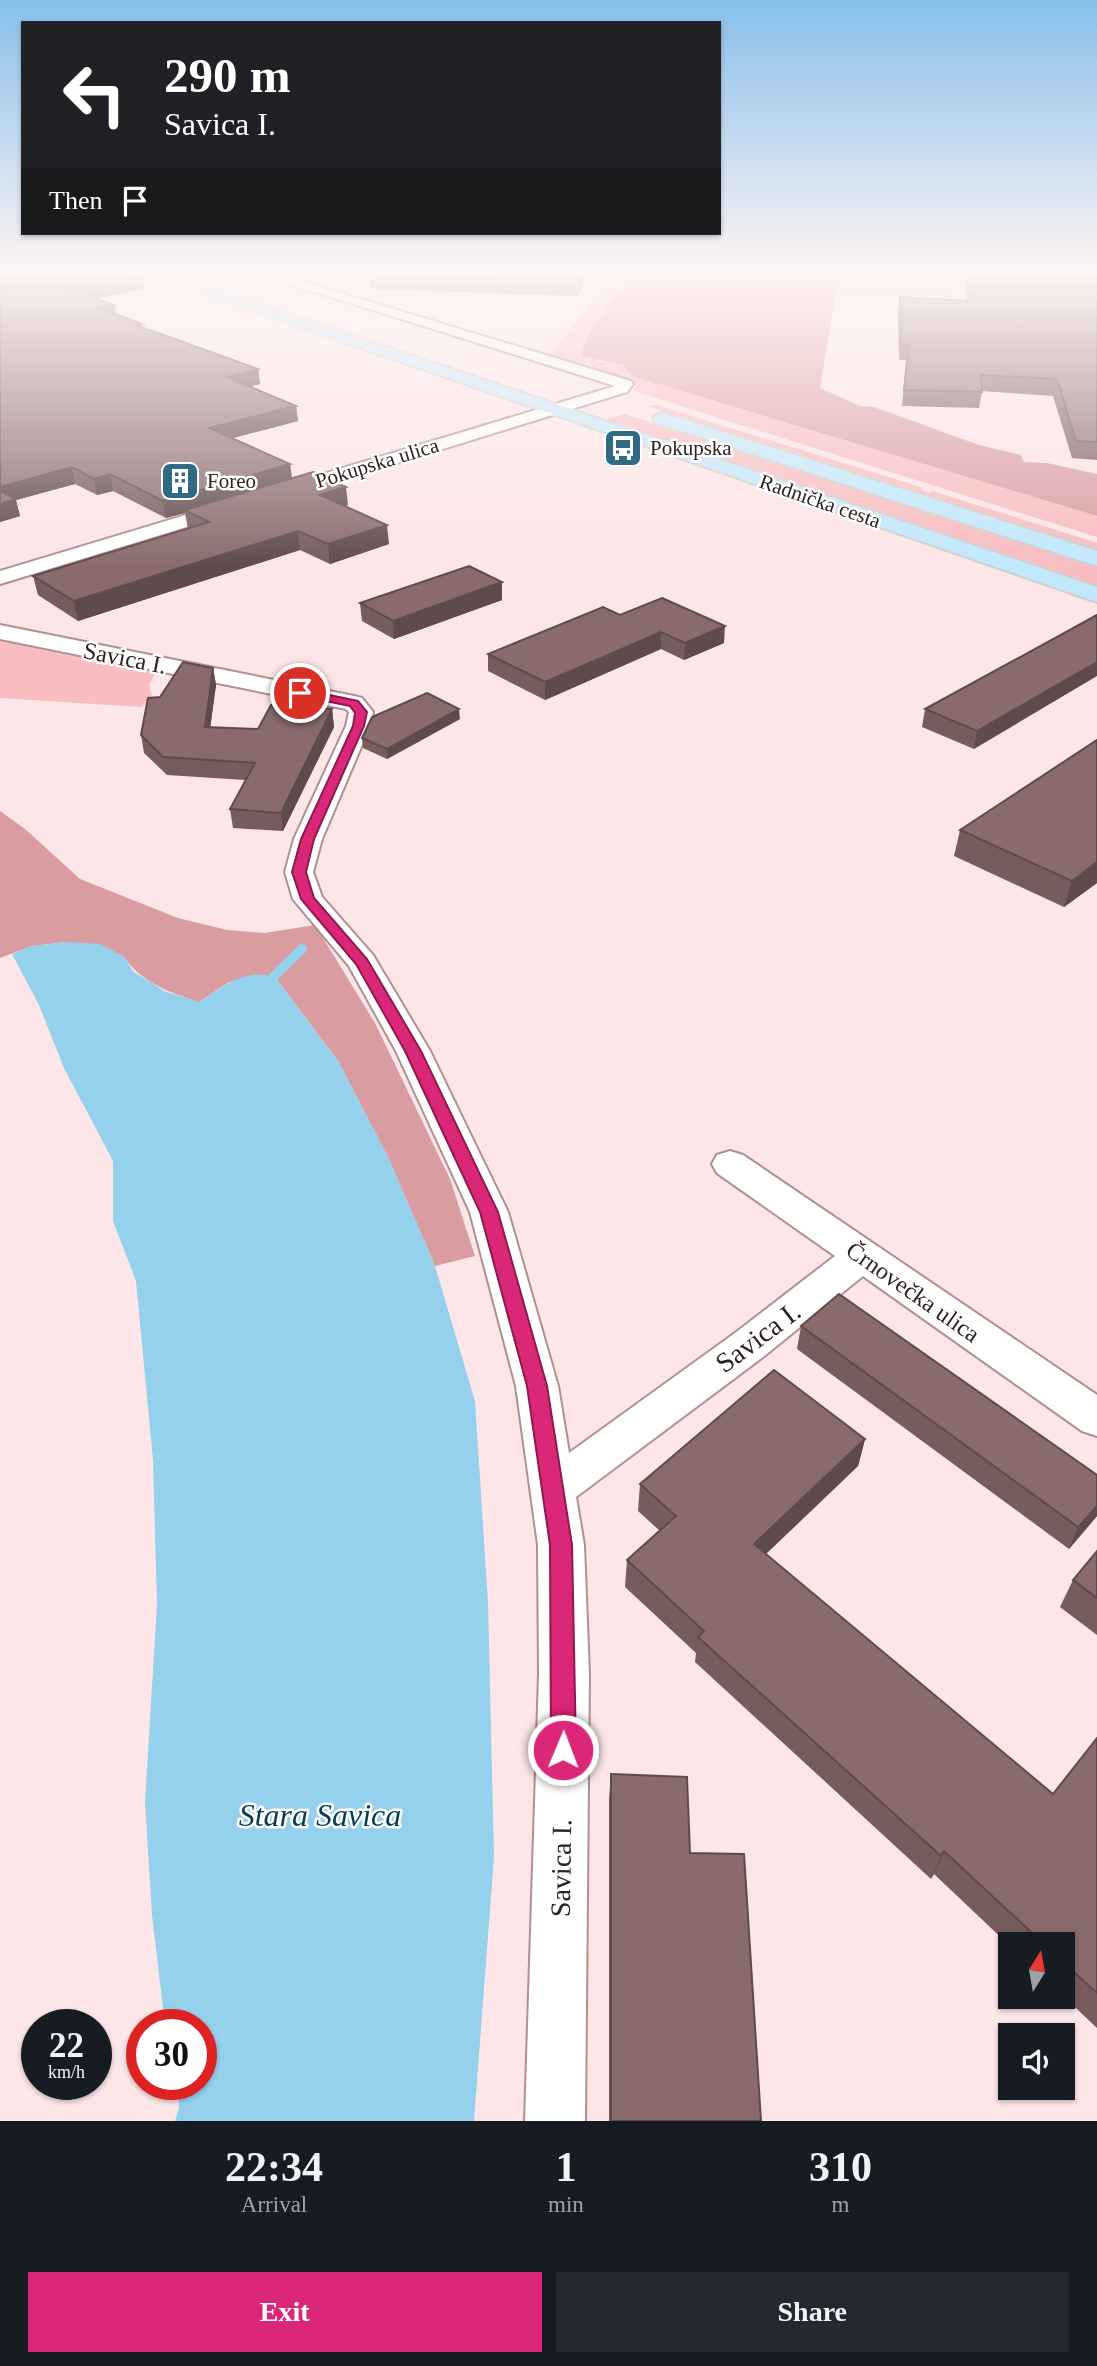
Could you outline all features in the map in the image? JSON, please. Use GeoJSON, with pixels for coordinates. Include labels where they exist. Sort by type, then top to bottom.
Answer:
{"type":"FeatureCollection","features":[{"type":"Feature","properties":{"kind":"main road","name":"Radnička cesta"},"geometry":{"type":"LineString","coordinates":[[436,370],[1097,595]]}},
{"type":"Feature","properties":{"kind":"main road","name":"Radnička cesta"},"geometry":{"type":"LineString","coordinates":[[570,390],[1097,559]]}},
{"type":"Feature","properties":{"kind":"street"},"geometry":{"type":"LineString","coordinates":[[576,370],[625,384],[621,389],[594,397]]}},
{"type":"Feature","properties":{"kind":"street","name":"Pokupska ulica"},"geometry":{"type":"LineString","coordinates":[[0,578],[594,397]]}},
{"type":"Feature","properties":{"kind":"street","name":"Savica I."},"geometry":{"type":"LineString","coordinates":[[0,632],[354,704],[361,712],[358,726],[307,839],[299,872],[307,899],[362,962],[413,1051],[489,1212],[537,1386],[561,1545],[564,1674],[555,2121]]}},
{"type":"Feature","properties":{"kind":"street","name":"Črnovečka ulica"},"geometry":{"type":"LineString","coordinates":[[730,1164],[1097,1418]]}},
{"type":"Feature","properties":{"kind":"street","name":"Savica I."},"geometry":{"type":"LineString","coordinates":[[552,1490],[749,1345],[861,1257]]}},
{"type":"Feature","properties":{"kind":"shaded area"},"geometry":{"type":"Polygon","coordinates":[[[587,370],[628,370],[632,376],[1097,516],[1097,537],[633,391],[636,386],[632,382],[587,370]]]}},
{"type":"Feature","properties":{"kind":"shaded area"},"geometry":{"type":"Polygon","coordinates":[[[628,370],[823,370],[820,388],[860,406],[874,407],[979,445],[1021,455],[1024,462],[1047,463],[1097,474],[1097,516],[632,376],[628,370]]]}},
{"type":"Feature","properties":{"kind":"shaded area"},"geometry":{"type":"Polygon","coordinates":[[[656,405],[924,488],[921,490],[929,493],[933,491],[1097,543],[1097,556],[647,406],[656,405]]]}},
{"type":"Feature","properties":{"kind":"shaded area"},"geometry":{"type":"Polygon","coordinates":[[[624,414],[766,457],[1097,566],[1097,587],[605,420],[624,414]]]}},
{"type":"Feature","properties":{"kind":"shaded area"},"geometry":{"type":"Polygon","coordinates":[[[0,639],[157,669],[149,685],[152,696],[141,707],[0,698],[0,639]]]}},
{"type":"Feature","properties":{"kind":"shaded area"},"geometry":{"type":"Polygon","coordinates":[[[0,811],[25,829],[80,879],[178,918],[227,930],[265,933],[315,925],[375,1023],[450,1179],[475,1256],[435,1266],[388,1157],[338,1061],[274,976],[229,982],[199,1002],[147,980],[123,956],[67,942],[32,946],[0,958],[0,811]]]}},
{"type":"Feature","properties":{"kind":"water","name":"Stara Savica"},"geometry":{"type":"Polygon","coordinates":[[[67,942],[100,944],[123,956],[134,972],[164,991],[199,1002],[234,980],[252,975],[274,976],[338,1061],[388,1157],[435,1266],[475,1401],[488,1603],[494,1857],[474,2121],[175,2121],[179,2100],[217,2100],[217,2009],[163,2009],[152,1915],[145,1802],[157,1604],[153,1460],[136,1281],[113,1221],[113,1161],[64,1068],[39,1005],[12,954],[31,946],[67,942]]]}},
{"type":"Feature","properties":{"kind":"building"},"geometry":{"type":"Polygon","coordinates":[[[0,370],[254,370],[227,377],[296,406],[209,428],[290,464],[163,501],[110,474],[94,479],[72,467],[0,487],[0,370]]]}},
{"type":"Feature","properties":{"kind":"building"},"geometry":{"type":"Polygon","coordinates":[[[906,370],[1097,370],[1097,442],[1076,441],[1057,379],[981,375],[982,392],[904,390],[906,370]]]}},
{"type":"Feature","properties":{"kind":"building"},"geometry":{"type":"Polygon","coordinates":[[[313,472],[346,487],[320,495],[387,525],[328,544],[298,531],[74,601],[33,576],[209,522],[185,510],[313,472]]]}},
{"type":"Feature","properties":{"kind":"building"},"geometry":{"type":"Polygon","coordinates":[[[0,491],[16,499],[0,504],[0,491]]]}},
{"type":"Feature","properties":{"kind":"building"},"geometry":{"type":"Polygon","coordinates":[[[469,566],[502,582],[393,621],[360,603],[469,566]]]}},
{"type":"Feature","properties":{"kind":"building"},"geometry":{"type":"Polygon","coordinates":[[[662,598],[725,626],[685,643],[661,632],[545,682],[488,654],[603,607],[620,615],[662,598]]]}},
{"type":"Feature","properties":{"kind":"building"},"geometry":{"type":"Polygon","coordinates":[[[1097,615],[1097,662],[977,731],[925,709],[1097,615]]]}},
{"type":"Feature","properties":{"kind":"building"},"geometry":{"type":"Polygon","coordinates":[[[183,662],[213,668],[205,727],[258,729],[271,705],[332,709],[281,813],[230,809],[255,763],[163,757],[141,735],[148,698],[160,697],[183,662]]]}},
{"type":"Feature","properties":{"kind":"building"},"geometry":{"type":"Polygon","coordinates":[[[427,693],[459,709],[387,749],[362,738],[372,717],[427,693]]]}},
{"type":"Feature","properties":{"kind":"building"},"geometry":{"type":"Polygon","coordinates":[[[1097,740],[1097,862],[1072,881],[960,830],[1097,740]]]}},
{"type":"Feature","properties":{"kind":"building"},"geometry":{"type":"Polygon","coordinates":[[[839,1294],[1097,1475],[1097,1506],[1078,1527],[801,1326],[839,1294]]]}},
{"type":"Feature","properties":{"kind":"building"},"geometry":{"type":"Polygon","coordinates":[[[774,1370],[865,1439],[754,1544],[1053,1794],[1097,1738],[1097,1993],[1075,1973],[1075,1932],[1031,1932],[944,1851],[941,1856],[698,1637],[704,1631],[627,1560],[676,1516],[640,1484],[774,1370]]]}},
{"type":"Feature","properties":{"kind":"building"},"geometry":{"type":"Polygon","coordinates":[[[1097,1551],[1097,1598],[1073,1580],[1097,1551]]]}},
{"type":"Feature","properties":{"kind":"building"},"geometry":{"type":"Polygon","coordinates":[[[611,1774],[687,1777],[690,1853],[744,1854],[761,2121],[611,2121],[611,1774]]]}},
{"type":"Feature","properties":{"kind":"waterway"},"geometry":{"type":"LineString","coordinates":[[274,976],[302,949]]}},
{"type":"Feature","properties":{"kind":"place","name":"Pokupska"},"geometry":{"type":"Point","coordinates":[623,448]}},
{"type":"Feature","properties":{"kind":"place","name":"Foreo"},"geometry":{"type":"Point","coordinates":[180,481]}},
{"type":"Feature","properties":{"kind":"route"},"geometry":{"type":"LineString","coordinates":[[300,693],[354,704],[361,712],[358,726],[307,839],[299,872],[307,899],[362,962],[413,1051],[489,1212],[537,1386],[561,1545],[563,1750]]}}]}
